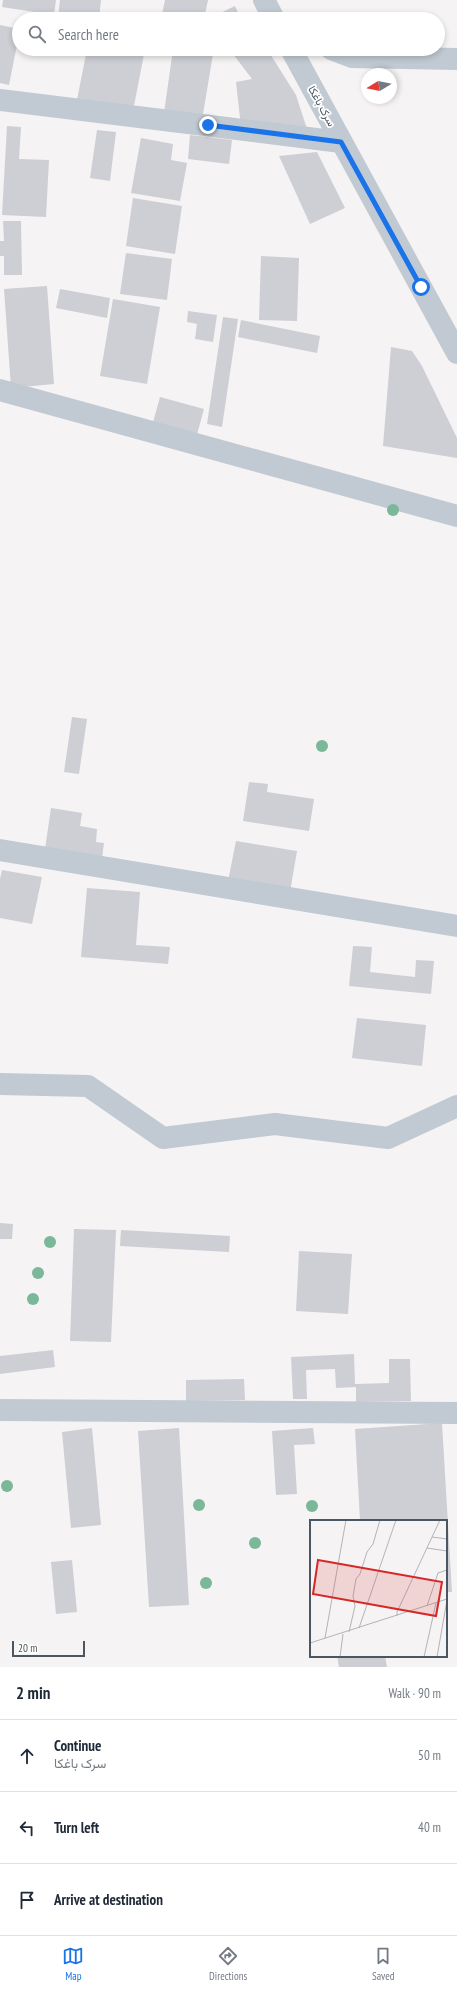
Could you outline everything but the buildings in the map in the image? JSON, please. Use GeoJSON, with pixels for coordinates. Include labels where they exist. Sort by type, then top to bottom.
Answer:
{"type":"FeatureCollection","features":[{"type":"Feature","properties":{"kind":"street"},"geometry":{"type":"LineString","coordinates":[[264,0],[270,12]]}},
{"type":"Feature","properties":{"kind":"street","name":"سرک باغکا"},"geometry":{"type":"LineString","coordinates":[[294,56],[457,353]]}},
{"type":"Feature","properties":{"kind":"street"},"geometry":{"type":"LineString","coordinates":[[349,56],[457,59]]}},
{"type":"Feature","properties":{"kind":"street"},"geometry":{"type":"LineString","coordinates":[[0,100],[341,142]]}},
{"type":"Feature","properties":{"kind":"street"},"geometry":{"type":"LineString","coordinates":[[0,390],[457,516]]}},
{"type":"Feature","properties":{"kind":"street"},"geometry":{"type":"LineString","coordinates":[[0,850],[457,926]]}},
{"type":"Feature","properties":{"kind":"street"},"geometry":{"type":"LineString","coordinates":[[0,1084],[88,1086],[163,1138],[275,1124],[388,1138],[457,1106]]}},
{"type":"Feature","properties":{"kind":"street"},"geometry":{"type":"LineString","coordinates":[[0,1410],[457,1413]]}},
{"type":"Feature","properties":{"kind":"route"},"geometry":{"type":"LineString","coordinates":[[208,125],[341,142],[421,287]]}}]}
